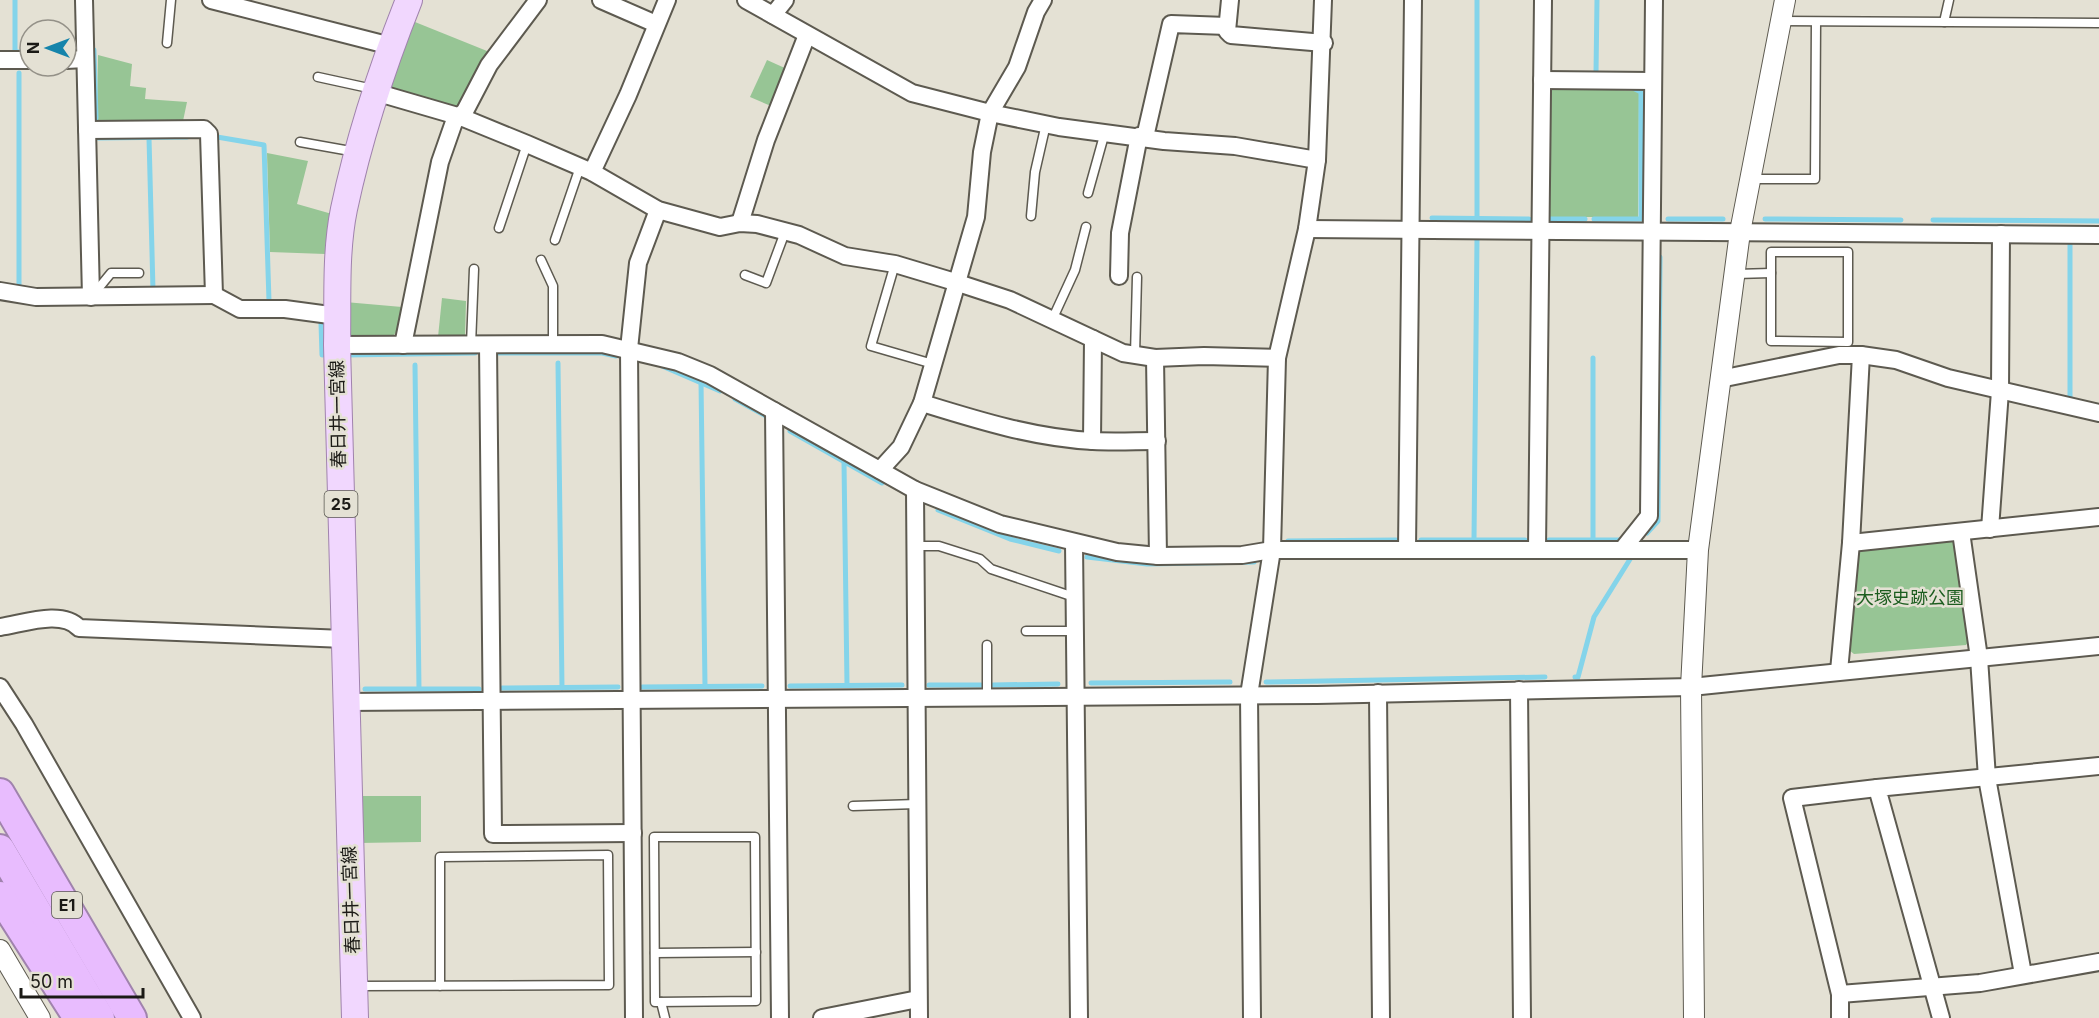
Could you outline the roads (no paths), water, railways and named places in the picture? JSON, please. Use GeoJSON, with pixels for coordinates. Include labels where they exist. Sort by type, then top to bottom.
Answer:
{"type":"FeatureCollection","features":[{"type":"Feature","properties":{"kind":"highway","name":"E1"},"geometry":{"type":"LineString","coordinates":[[0,793],[132,1018]]}},
{"type":"Feature","properties":{"kind":"highway","name":"E1"},"geometry":{"type":"LineString","coordinates":[[0,849],[99,1018]]}},
{"type":"Feature","properties":{"kind":"highway"},"geometry":{"type":"LineString","coordinates":[[0,896],[78,1018]]}},
{"type":"Feature","properties":{"kind":"main road","name":"春日井一宮線"},"geometry":{"type":"LineString","coordinates":[[355,1018],[345,702],[337,345],[338,263],[343,220],[375,91],[409,0]]}},
{"type":"Feature","properties":{"kind":"street"},"geometry":{"type":"LineString","coordinates":[[84,0],[91,297]]}},
{"type":"Feature","properties":{"kind":"street"},"geometry":{"type":"LineString","coordinates":[[211,0],[391,46]]}},
{"type":"Feature","properties":{"kind":"street"},"geometry":{"type":"LineString","coordinates":[[403,345],[440,162],[454,122],[461,117],[489,64],[538,0]]}},
{"type":"Feature","properties":{"kind":"street"},"geometry":{"type":"LineString","coordinates":[[601,0],[656,24]]}},
{"type":"Feature","properties":{"kind":"street"},"geometry":{"type":"LineString","coordinates":[[586,170],[628,94],[667,0]]}},
{"type":"Feature","properties":{"kind":"street"},"geometry":{"type":"LineString","coordinates":[[746,0],[912,93],[990,113],[1046,124],[1235,146],[1317,159]]}},
{"type":"Feature","properties":{"kind":"street"},"geometry":{"type":"LineString","coordinates":[[772,15],[785,0]]}},
{"type":"Feature","properties":{"kind":"street"},"geometry":{"type":"LineString","coordinates":[[880,470],[901,447],[922,403],[976,216],[982,152],[990,113],[1017,67],[1036,12],[1043,0]]}},
{"type":"Feature","properties":{"kind":"street"},"geometry":{"type":"LineString","coordinates":[[1230,0],[1227,32],[1231,35],[1324,43]]}},
{"type":"Feature","properties":{"kind":"street"},"geometry":{"type":"LineString","coordinates":[[1252,1018],[1249,695],[1272,550],[1276,358],[1307,229],[1317,159],[1324,43],[1323,0]]}},
{"type":"Feature","properties":{"kind":"street"},"geometry":{"type":"LineString","coordinates":[[1407,550],[1413,0]]}},
{"type":"Feature","properties":{"kind":"street"},"geometry":{"type":"LineString","coordinates":[[1537,550],[1543,0]]}},
{"type":"Feature","properties":{"kind":"street"},"geometry":{"type":"LineString","coordinates":[[1622,549],[1649,516],[1654,0]]}},
{"type":"Feature","properties":{"kind":"street"},"geometry":{"type":"LineString","coordinates":[[1694,1018],[1691,687],[1698,550],[1740,232],[1785,0]]}},
{"type":"Feature","properties":{"kind":"street"},"geometry":{"type":"LineString","coordinates":[[1119,276],[1120,233],[1171,24],[1227,26]]}},
{"type":"Feature","properties":{"kind":"street"},"geometry":{"type":"LineString","coordinates":[[740,223],[766,140],[807,35]]}},
{"type":"Feature","properties":{"kind":"street"},"geometry":{"type":"LineString","coordinates":[[78,59],[85,59]]}},
{"type":"Feature","properties":{"kind":"street"},"geometry":{"type":"LineString","coordinates":[[0,60],[18,60]]}},
{"type":"Feature","properties":{"kind":"street"},"geometry":{"type":"LineString","coordinates":[[1542,80],[1653,81]]}},
{"type":"Feature","properties":{"kind":"street"},"geometry":{"type":"LineString","coordinates":[[375,91],[461,117],[527,144],[586,170],[658,210],[720,227],[740,223],[757,224],[785,232],[845,256],[895,264],[956,282],[1010,300],[1123,353],[1155,358],[1204,356],[1276,358]]}},
{"type":"Feature","properties":{"kind":"street"},"geometry":{"type":"LineString","coordinates":[[87,130],[204,129],[208,134],[214,295]]}},
{"type":"Feature","properties":{"kind":"street"},"geometry":{"type":"LineString","coordinates":[[634,1018],[629,349],[638,263],[658,210]]}},
{"type":"Feature","properties":{"kind":"street"},"geometry":{"type":"LineString","coordinates":[[1307,229],[2099,235]]}},
{"type":"Feature","properties":{"kind":"street"},"geometry":{"type":"LineString","coordinates":[[1990,529],[2000,391],[2001,234]]}},
{"type":"Feature","properties":{"kind":"street"},"geometry":{"type":"LineString","coordinates":[[0,291],[36,297],[214,295],[240,309],[285,309],[337,316]]}},
{"type":"Feature","properties":{"kind":"street"},"geometry":{"type":"LineString","coordinates":[[1092,441],[1093,339]]}},
{"type":"Feature","properties":{"kind":"street"},"geometry":{"type":"LineString","coordinates":[[337,345],[602,344],[629,349],[678,362],[710,375],[915,490],[1000,524],[1074,543],[1158,556],[1242,555],[1272,550],[1698,550]]}},
{"type":"Feature","properties":{"kind":"street"},"geometry":{"type":"LineString","coordinates":[[479,345],[492,701],[493,834],[633,833]]}},
{"type":"Feature","properties":{"kind":"street"},"geometry":{"type":"LineString","coordinates":[[1720,379],[1839,355],[1861,355],[1896,360],[1948,378],[2099,413]]}},
{"type":"Feature","properties":{"kind":"street"},"geometry":{"type":"LineString","coordinates":[[1839,671],[1851,543],[1861,355]]}},
{"type":"Feature","properties":{"kind":"street"},"geometry":{"type":"LineString","coordinates":[[1155,358],[1158,556]]}},
{"type":"Feature","properties":{"kind":"street"},"geometry":{"type":"LineString","coordinates":[[922,403],[987,423],[1040,434],[1092,441],[1157,441]]}},
{"type":"Feature","properties":{"kind":"street"},"geometry":{"type":"LineString","coordinates":[[774,411],[780,1018]]}},
{"type":"Feature","properties":{"kind":"street"},"geometry":{"type":"LineString","coordinates":[[915,490],[919,1018]]}},
{"type":"Feature","properties":{"kind":"street"},"geometry":{"type":"LineString","coordinates":[[1851,543],[2099,517]]}},
{"type":"Feature","properties":{"kind":"street"},"geometry":{"type":"LineString","coordinates":[[1961,532],[1979,658],[1987,778],[2023,974]]}},
{"type":"Feature","properties":{"kind":"street"},"geometry":{"type":"LineString","coordinates":[[1074,543],[1079,1018]]}},
{"type":"Feature","properties":{"kind":"street"},"geometry":{"type":"LineString","coordinates":[[0,627],[59,618],[74,622],[79,628],[344,639]]}},
{"type":"Feature","properties":{"kind":"street"},"geometry":{"type":"LineString","coordinates":[[345,702],[1249,695],[1691,687],[2099,646]]}},
{"type":"Feature","properties":{"kind":"street"},"geometry":{"type":"LineString","coordinates":[[0,687],[24,724],[192,1018]]}},
{"type":"Feature","properties":{"kind":"street"},"geometry":{"type":"LineString","coordinates":[[1519,690],[1521,1018]]}},
{"type":"Feature","properties":{"kind":"street"},"geometry":{"type":"LineString","coordinates":[[1378,693],[1381,1018]]}},
{"type":"Feature","properties":{"kind":"street"},"geometry":{"type":"LineString","coordinates":[[1840,1018],[1840,994],[1792,798],[2099,766]]}},
{"type":"Feature","properties":{"kind":"street"},"geometry":{"type":"LineString","coordinates":[[1877,788],[1941,1018]]}},
{"type":"Feature","properties":{"kind":"street"},"geometry":{"type":"LineString","coordinates":[[0,950],[40,1018]]}},
{"type":"Feature","properties":{"kind":"street"},"geometry":{"type":"LineString","coordinates":[[1840,994],[1980,983],[2099,962]]}},
{"type":"Feature","properties":{"kind":"street"},"geometry":{"type":"LineString","coordinates":[[822,1018],[918,999]]}},
{"type":"Feature","properties":{"kind":"lane"},"geometry":{"type":"LineString","coordinates":[[167,43],[171,0]]}},
{"type":"Feature","properties":{"kind":"lane"},"geometry":{"type":"LineString","coordinates":[[1944,22],[1949,0]]}},
{"type":"Feature","properties":{"kind":"lane"},"geometry":{"type":"LineString","coordinates":[[1781,21],[2098,23]]}},
{"type":"Feature","properties":{"kind":"lane"},"geometry":{"type":"LineString","coordinates":[[1751,179],[1815,179],[1816,22]]}},
{"type":"Feature","properties":{"kind":"lane"},"geometry":{"type":"LineString","coordinates":[[318,76],[375,91]]}},
{"type":"Feature","properties":{"kind":"lane"},"geometry":{"type":"LineString","coordinates":[[1031,216],[1035,172],[1046,124]]}},
{"type":"Feature","properties":{"kind":"lane"},"geometry":{"type":"LineString","coordinates":[[1088,193],[1105,132]]}},
{"type":"Feature","properties":{"kind":"lane"},"geometry":{"type":"LineString","coordinates":[[300,142],[359,153]]}},
{"type":"Feature","properties":{"kind":"lane"},"geometry":{"type":"LineString","coordinates":[[499,228],[527,144]]}},
{"type":"Feature","properties":{"kind":"lane"},"geometry":{"type":"LineString","coordinates":[[555,240],[586,170]]}},
{"type":"Feature","properties":{"kind":"lane"},"geometry":{"type":"LineString","coordinates":[[1052,320],[1075,270],[1086,226]]}},
{"type":"Feature","properties":{"kind":"lane"},"geometry":{"type":"LineString","coordinates":[[745,275],[766,283],[785,232]]}},
{"type":"Feature","properties":{"kind":"lane"},"geometry":{"type":"LineString","coordinates":[[1771,252],[1848,252],[1848,342],[1771,341],[1771,273],[1771,252]]}},
{"type":"Feature","properties":{"kind":"lane"},"geometry":{"type":"LineString","coordinates":[[541,260],[553,286],[554,345]]}},
{"type":"Feature","properties":{"kind":"lane"},"geometry":{"type":"LineString","coordinates":[[895,264],[871,346],[933,364]]}},
{"type":"Feature","properties":{"kind":"lane"},"geometry":{"type":"LineString","coordinates":[[474,269],[479,345]]}},
{"type":"Feature","properties":{"kind":"lane"},"geometry":{"type":"LineString","coordinates":[[91,297],[111,273],[139,273]]}},
{"type":"Feature","properties":{"kind":"lane"},"geometry":{"type":"LineString","coordinates":[[1735,274],[1771,273]]}},
{"type":"Feature","properties":{"kind":"lane"},"geometry":{"type":"LineString","coordinates":[[1135,355],[1137,277]]}},
{"type":"Feature","properties":{"kind":"lane"},"geometry":{"type":"LineString","coordinates":[[915,546],[939,546],[959,552],[980,559],[991,569],[1074,597]]}},
{"type":"Feature","properties":{"kind":"lane"},"geometry":{"type":"LineString","coordinates":[[1026,631],[1074,631]]}},
{"type":"Feature","properties":{"kind":"lane"},"geometry":{"type":"LineString","coordinates":[[987,645],[987,697]]}},
{"type":"Feature","properties":{"kind":"lane"},"geometry":{"type":"LineString","coordinates":[[853,806],[917,804]]}},
{"type":"Feature","properties":{"kind":"lane"},"geometry":{"type":"LineString","coordinates":[[654,837],[755,837],[756,1001],[655,1002],[655,953],[654,837]]}},
{"type":"Feature","properties":{"kind":"lane"},"geometry":{"type":"LineString","coordinates":[[354,986],[440,986],[609,985],[608,855],[440,856],[440,986]]}},
{"type":"Feature","properties":{"kind":"lane"},"geometry":{"type":"LineString","coordinates":[[655,953],[756,952]]}},
{"type":"Feature","properties":{"kind":"lane"},"geometry":{"type":"LineString","coordinates":[[661,1002],[665,1018]]}},
{"type":"Feature","properties":{"kind":"waterway"},"geometry":{"type":"LineString","coordinates":[[15,0],[15,52]]}},
{"type":"Feature","properties":{"kind":"waterway"},"geometry":{"type":"LineString","coordinates":[[1477,0],[1477,218]]}},
{"type":"Feature","properties":{"kind":"waterway"},"geometry":{"type":"LineString","coordinates":[[1596,73],[1597,0]]}},
{"type":"Feature","properties":{"kind":"waterway"},"geometry":{"type":"LineString","coordinates":[[92,50],[94,50],[96,118]]}},
{"type":"Feature","properties":{"kind":"waterway"},"geometry":{"type":"LineString","coordinates":[[19,78],[19,288]]}},
{"type":"Feature","properties":{"kind":"waterway"},"geometry":{"type":"LineString","coordinates":[[1594,219],[1641,219],[1641,92],[1633,88]]}},
{"type":"Feature","properties":{"kind":"waterway"},"geometry":{"type":"LineString","coordinates":[[98,138],[187,137]]}},
{"type":"Feature","properties":{"kind":"waterway"},"geometry":{"type":"LineString","coordinates":[[217,137],[264,145],[269,301],[273,302]]}},
{"type":"Feature","properties":{"kind":"waterway"},"geometry":{"type":"LineString","coordinates":[[149,138],[153,290]]}},
{"type":"Feature","properties":{"kind":"waterway"},"geometry":{"type":"LineString","coordinates":[[1432,218],[1529,219]]}},
{"type":"Feature","properties":{"kind":"waterway"},"geometry":{"type":"LineString","coordinates":[[1551,219],[1585,219]]}},
{"type":"Feature","properties":{"kind":"waterway"},"geometry":{"type":"LineString","coordinates":[[1668,219],[1723,219]]}},
{"type":"Feature","properties":{"kind":"waterway"},"geometry":{"type":"LineString","coordinates":[[1765,219],[1901,220]]}},
{"type":"Feature","properties":{"kind":"waterway"},"geometry":{"type":"LineString","coordinates":[[1933,220],[2099,221]]}},
{"type":"Feature","properties":{"kind":"waterway"},"geometry":{"type":"LineString","coordinates":[[1474,540],[1477,238]]}},
{"type":"Feature","properties":{"kind":"waterway"},"geometry":{"type":"LineString","coordinates":[[2070,245],[2070,397]]}},
{"type":"Feature","properties":{"kind":"waterway"},"geometry":{"type":"LineString","coordinates":[[1647,533],[1658,521],[1660,257]]}},
{"type":"Feature","properties":{"kind":"waterway"},"geometry":{"type":"LineString","coordinates":[[321,323],[322,355]]}},
{"type":"Feature","properties":{"kind":"waterway"},"geometry":{"type":"LineString","coordinates":[[346,355],[475,353]]}},
{"type":"Feature","properties":{"kind":"waterway"},"geometry":{"type":"LineString","coordinates":[[498,353],[602,353],[616,356]]}},
{"type":"Feature","properties":{"kind":"waterway"},"geometry":{"type":"LineString","coordinates":[[1593,358],[1593,540]]}},
{"type":"Feature","properties":{"kind":"waterway"},"geometry":{"type":"LineString","coordinates":[[558,363],[562,688]]}},
{"type":"Feature","properties":{"kind":"waterway"},"geometry":{"type":"LineString","coordinates":[[415,365],[419,689]]}},
{"type":"Feature","properties":{"kind":"waterway"},"geometry":{"type":"LineString","coordinates":[[662,366],[720,391]]}},
{"type":"Feature","properties":{"kind":"waterway"},"geometry":{"type":"LineString","coordinates":[[701,381],[705,686]]}},
{"type":"Feature","properties":{"kind":"waterway"},"geometry":{"type":"LineString","coordinates":[[735,399],[766,416]]}},
{"type":"Feature","properties":{"kind":"waterway"},"geometry":{"type":"LineString","coordinates":[[790,431],[882,483]]}},
{"type":"Feature","properties":{"kind":"waterway"},"geometry":{"type":"LineString","coordinates":[[844,462],[847,685]]}},
{"type":"Feature","properties":{"kind":"waterway"},"geometry":{"type":"LineString","coordinates":[[938,510],[1010,539],[1059,551]]}},
{"type":"Feature","properties":{"kind":"waterway"},"geometry":{"type":"LineString","coordinates":[[1288,541],[1396,540]]}},
{"type":"Feature","properties":{"kind":"waterway"},"geometry":{"type":"LineString","coordinates":[[1421,540],[1525,540]]}},
{"type":"Feature","properties":{"kind":"waterway"},"geometry":{"type":"LineString","coordinates":[[1549,540],[1620,540]]}},
{"type":"Feature","properties":{"kind":"waterway"},"geometry":{"type":"LineString","coordinates":[[1575,677],[1578,677],[1594,617],[1632,556]]}},
{"type":"Feature","properties":{"kind":"waterway"},"geometry":{"type":"LineString","coordinates":[[1087,557],[1147,564],[1254,562]]}},
{"type":"Feature","properties":{"kind":"waterway"},"geometry":{"type":"LineString","coordinates":[[1266,682],[1545,677]]}},
{"type":"Feature","properties":{"kind":"waterway"},"geometry":{"type":"LineString","coordinates":[[1091,683],[1230,682]]}},
{"type":"Feature","properties":{"kind":"waterway"},"geometry":{"type":"LineString","coordinates":[[993,685],[1058,684]]}},
{"type":"Feature","properties":{"kind":"waterway"},"geometry":{"type":"LineString","coordinates":[[790,686],[902,685]]}},
{"type":"Feature","properties":{"kind":"waterway"},"geometry":{"type":"LineString","coordinates":[[929,685],[981,685]]}},
{"type":"Feature","properties":{"kind":"waterway"},"geometry":{"type":"LineString","coordinates":[[642,687],[762,686]]}},
{"type":"Feature","properties":{"kind":"waterway"},"geometry":{"type":"LineString","coordinates":[[502,688],[618,687]]}},
{"type":"Feature","properties":{"kind":"waterway"},"geometry":{"type":"LineString","coordinates":[[365,689],[479,689]]}},
{"type":"Feature","properties":{"kind":"park label","name":"大塚史跡公園"},"geometry":{"type":"Point","coordinates":[1910,598]}}]}
